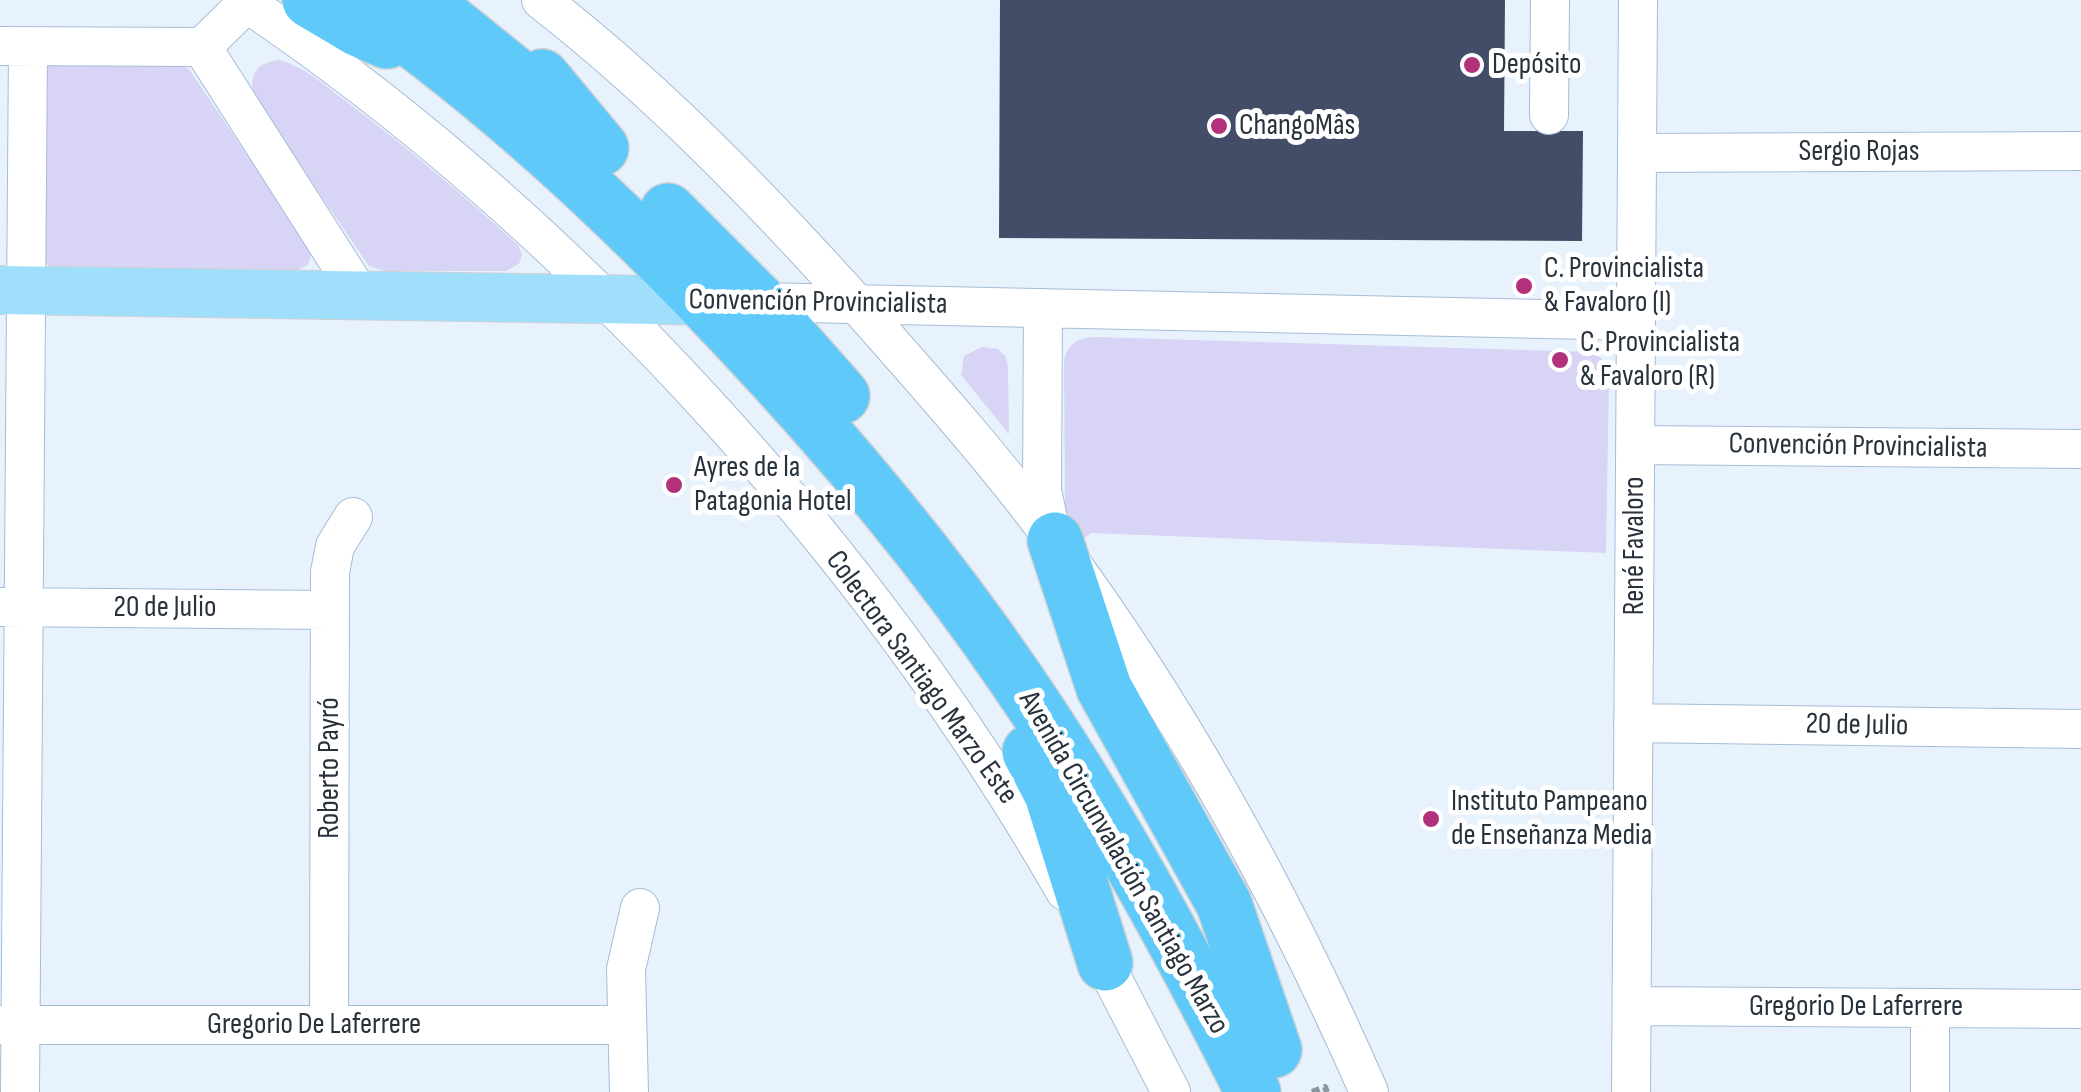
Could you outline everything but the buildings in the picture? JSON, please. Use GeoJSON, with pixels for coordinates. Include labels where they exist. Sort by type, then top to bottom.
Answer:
{"type":"FeatureCollection","features":[{"type":"Feature","properties":{"kind":"highway"},"geometry":{"type":"LineString","coordinates":[[310,0],[360,30],[445,67]]}},
{"type":"Feature","properties":{"kind":"highway","name":"Avenida Circunvalación Santiago Marzo"},"geometry":{"type":"LineString","coordinates":[[357,0],[445,67],[585,184],[703,300],[824,431],[944,580],[1050,729],[1142,882],[1286,1080]]}},
{"type":"Feature","properties":{"kind":"highway","name":"Avenida Circunvalación Santiago Marzo"},"geometry":{"type":"LineString","coordinates":[[422,0],[602,148],[759,302],[934,508],[1048,660],[1108,752],[1174,862],[1286,1080]]}},
{"type":"Feature","properties":{"kind":"highway"},"geometry":{"type":"LineString","coordinates":[[466,0],[505,34],[602,148]]}},
{"type":"Feature","properties":{"kind":"highway"},"geometry":{"type":"LineString","coordinates":[[824,431],[886,547],[969,660],[1042,772],[1105,964]]}},
{"type":"Feature","properties":{"kind":"highway"},"geometry":{"type":"LineString","coordinates":[[1055,540],[1104,688],[1224,904],[1286,1080]]}},
{"type":"Feature","properties":{"kind":"main road","name":"Convención Provincialista"},"geometry":{"type":"LineString","coordinates":[[13,291],[759,302]]}},
{"type":"Feature","properties":{"kind":"street"},"geometry":{"type":"LineString","coordinates":[[541,0],[606,54],[776,215],[963,426],[1055,540],[1140,666],[1227,810],[1315,976],[1369,1092]]}},
{"type":"Feature","properties":{"kind":"street"},"geometry":{"type":"LineString","coordinates":[[1548,114],[1550,0]]}},
{"type":"Feature","properties":{"kind":"street","name":"René Favaloro"},"geometry":{"type":"LineString","coordinates":[[1631,1092],[1638,0]]}},
{"type":"Feature","properties":{"kind":"street"},"geometry":{"type":"LineString","coordinates":[[20,1092],[10,1025],[14,46],[202,47],[245,2]]}},
{"type":"Feature","properties":{"kind":"street","name":"Colectora Santiago Marzo Este"},"geometry":{"type":"LineString","coordinates":[[245,2],[359,85],[535,234],[749,453],[887,624],[994,774],[1052,867],[1171,1092]]}},
{"type":"Feature","properties":{"kind":"street"},"geometry":{"type":"LineString","coordinates":[[202,47],[360,295]]}},
{"type":"Feature","properties":{"kind":"street","name":"Sergio Rojas"},"geometry":{"type":"LineString","coordinates":[[1637,154],[2081,151]]}},
{"type":"Feature","properties":{"kind":"street","name":"Convención Provincialista"},"geometry":{"type":"LineString","coordinates":[[759,302],[1636,320]]}},
{"type":"Feature","properties":{"kind":"street"},"geometry":{"type":"LineString","coordinates":[[1044,308],[1042,490],[1045,515],[1055,540]]}},
{"type":"Feature","properties":{"kind":"street","name":"Convención Provincialista"},"geometry":{"type":"LineString","coordinates":[[1635,444],[2081,449]]}},
{"type":"Feature","properties":{"kind":"street","name":"Roberto Payró"},"geometry":{"type":"LineString","coordinates":[[328,1025],[332,554],[353,517]]}},
{"type":"Feature","properties":{"kind":"street","name":"20 de Julio"},"geometry":{"type":"LineString","coordinates":[[12,607],[330,610]]}},
{"type":"Feature","properties":{"kind":"street","name":"20 de Julio"},"geometry":{"type":"LineString","coordinates":[[1634,724],[2081,728]]}},
{"type":"Feature","properties":{"kind":"street"},"geometry":{"type":"LineString","coordinates":[[629,1092],[626,969],[640,908]]}},
{"type":"Feature","properties":{"kind":"street","name":"Gregorio De Laferrere"},"geometry":{"type":"LineString","coordinates":[[1632,1006],[2081,1009]]}},
{"type":"Feature","properties":{"kind":"street"},"geometry":{"type":"LineString","coordinates":[[1930,1008],[1930,1092]]}},
{"type":"Feature","properties":{"kind":"street","name":"Gregorio De Laferrere"},"geometry":{"type":"LineString","coordinates":[[10,1025],[627,1025]]}},
{"type":"Feature","properties":{"kind":"path"},"geometry":{"type":"LineString","coordinates":[[1286,1080],[1312,1092]]}},
{"type":"Feature","properties":{"kind":"shaded area"},"geometry":{"type":"Polygon","coordinates":[[[279,60],[317,79],[436,173],[518,245],[522,255],[519,264],[506,271],[384,271],[369,266],[256,101],[252,86],[255,73],[264,64],[279,60]]]}},
{"type":"Feature","properties":{"kind":"shaded area"},"geometry":{"type":"Polygon","coordinates":[[[180,65],[189,69],[308,246],[308,265],[295,271],[49,267],[44,259],[46,68],[180,65]]]}},
{"type":"Feature","properties":{"kind":"shaded area"},"geometry":{"type":"Polygon","coordinates":[[[1095,337],[1591,352],[1601,358],[1609,375],[1606,553],[1091,533],[1077,544],[1068,532],[1065,512],[1064,361],[1075,343],[1095,337]]]}},
{"type":"Feature","properties":{"kind":"shaded area"},"geometry":{"type":"Polygon","coordinates":[[[982,347],[998,349],[1006,357],[1009,434],[961,375],[964,356],[982,347]]]}},
{"type":"Feature","properties":{"kind":"place","name":"Depósito"},"geometry":{"type":"Point","coordinates":[1472,65]}},
{"type":"Feature","properties":{"kind":"place","name":"ChangoMâs"},"geometry":{"type":"Point","coordinates":[1219,126]}},
{"type":"Feature","properties":{"kind":"place","name":"C. Provincialista & Favaloro (I)"},"geometry":{"type":"Point","coordinates":[1524,286]}},
{"type":"Feature","properties":{"kind":"place","name":"C. Provincialista & Favaloro (R)"},"geometry":{"type":"Point","coordinates":[1560,360]}},
{"type":"Feature","properties":{"kind":"place","name":"Ayres de la Patagonia Hotel"},"geometry":{"type":"Point","coordinates":[674,485]}},
{"type":"Feature","properties":{"kind":"place","name":"Instituto Pampeano de Enseñanza Media"},"geometry":{"type":"Point","coordinates":[1431,819]}}]}
